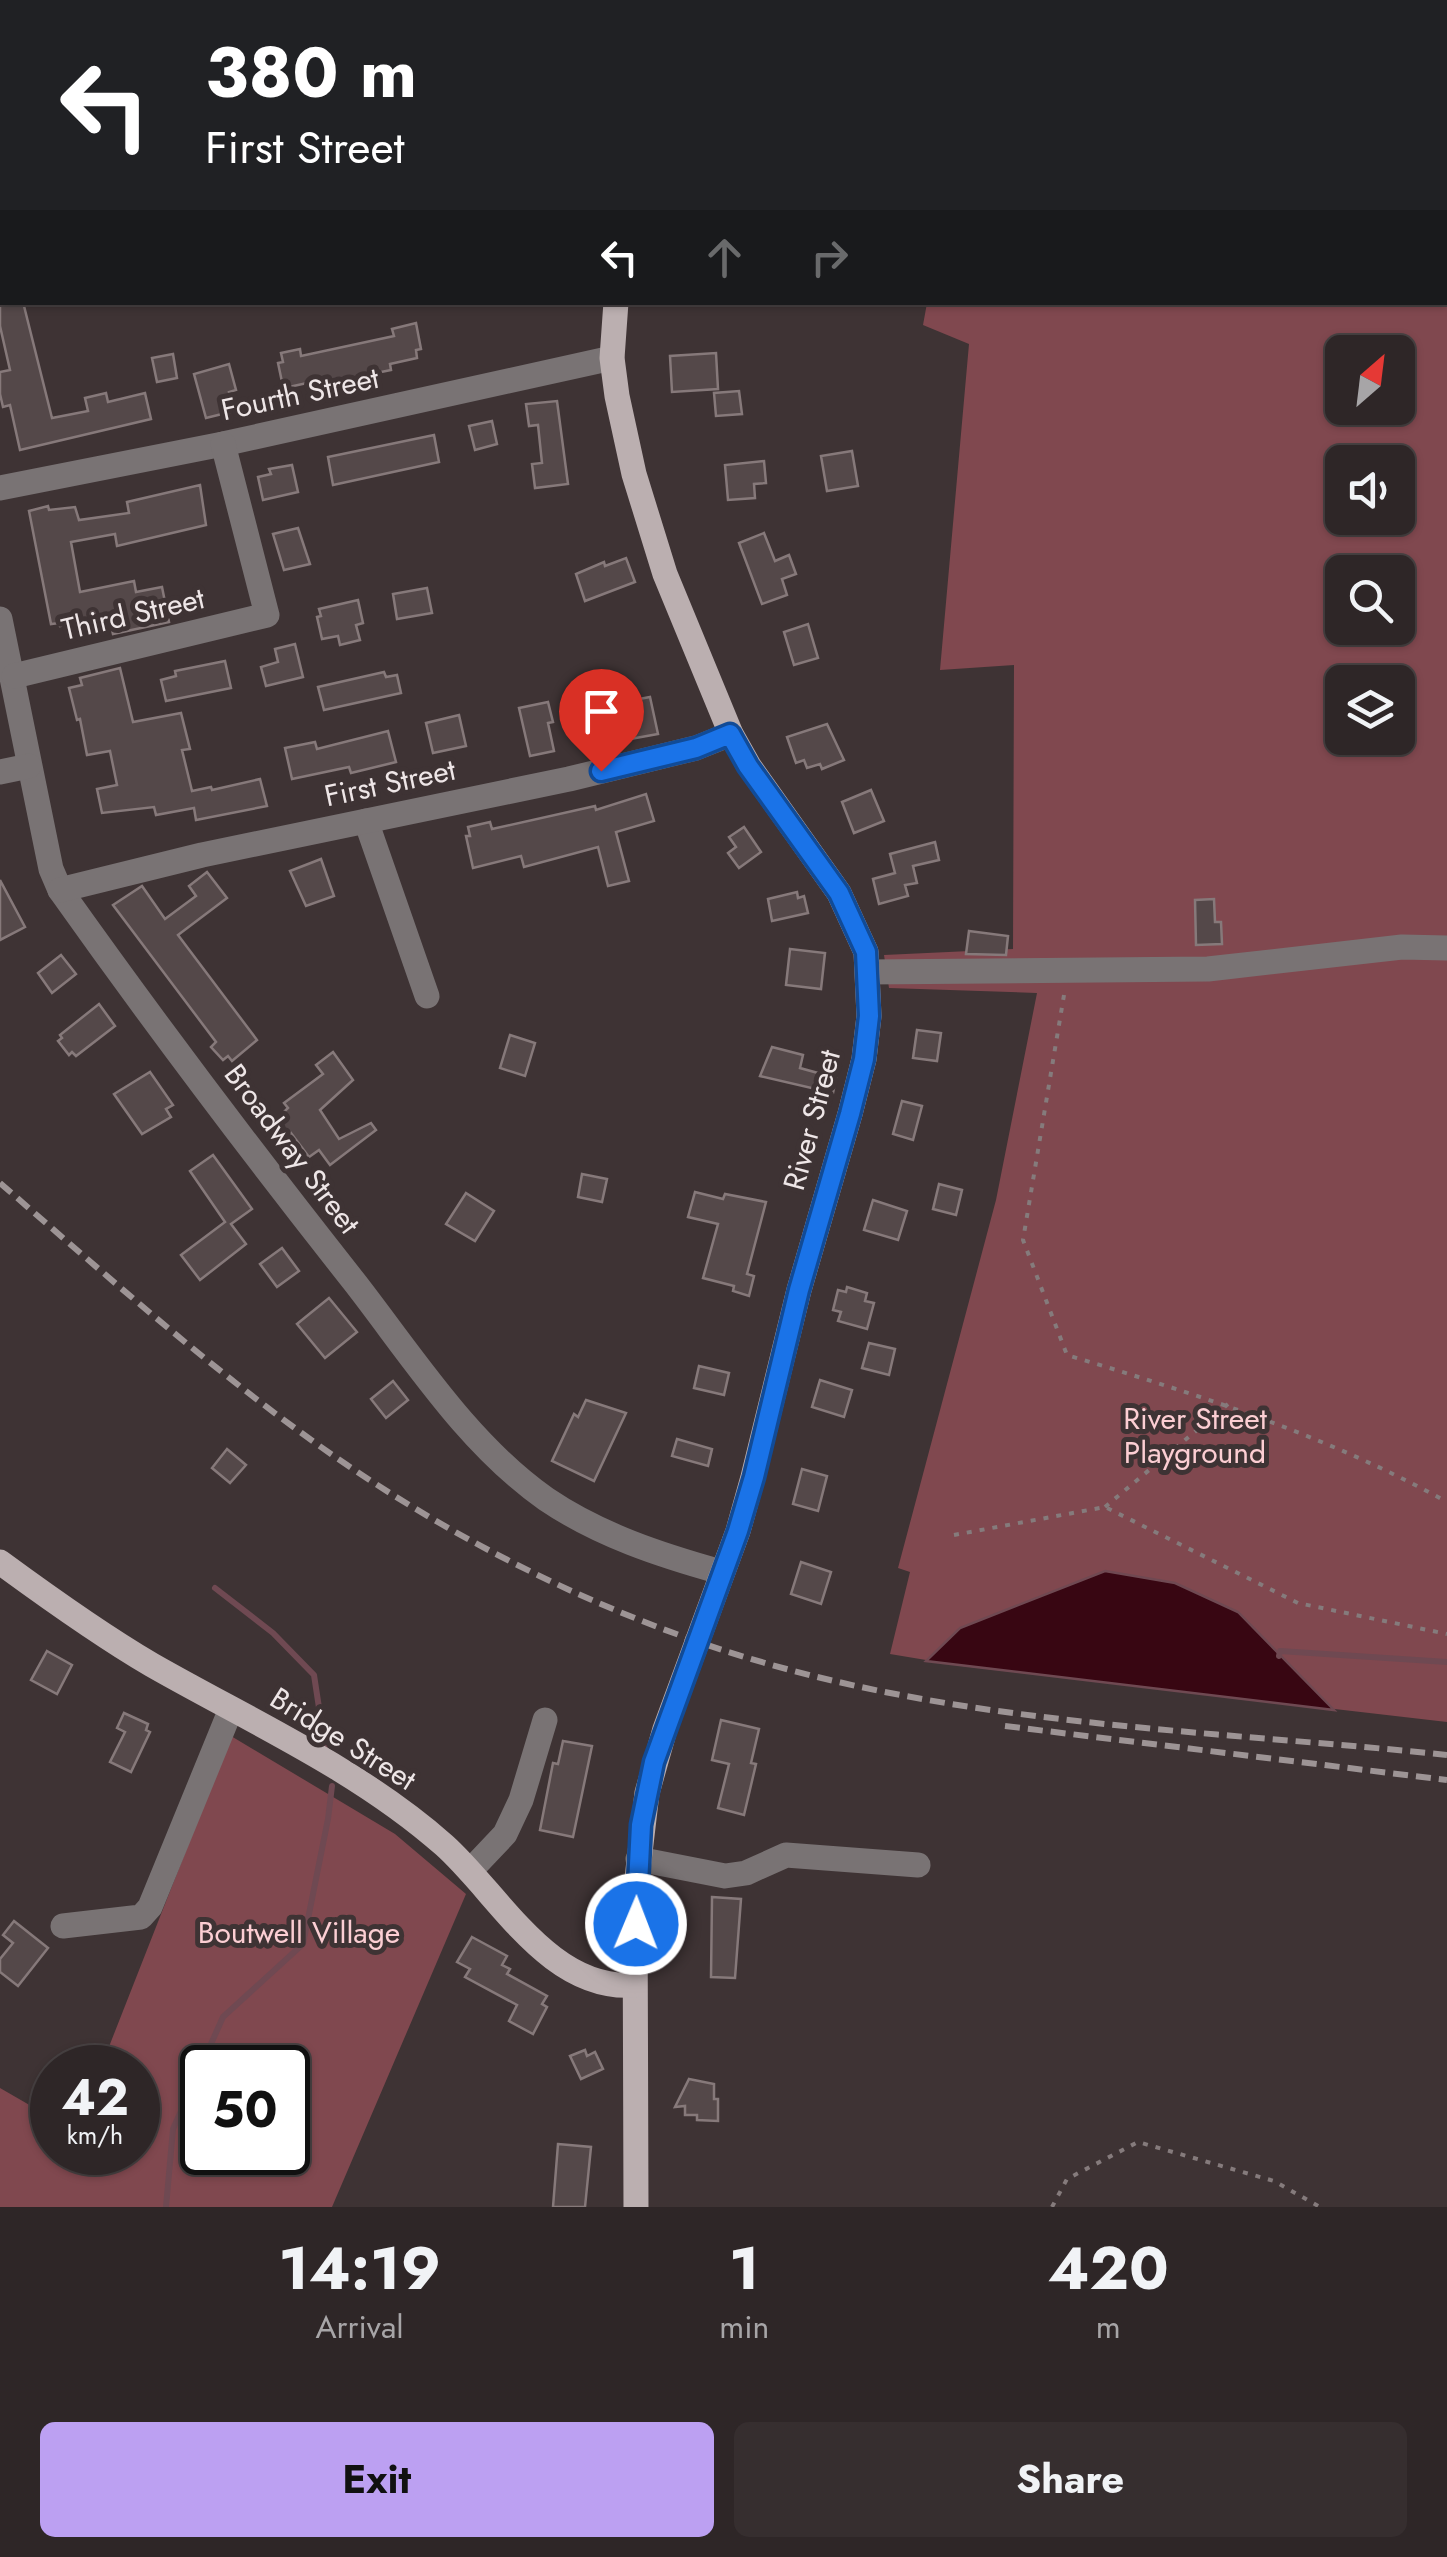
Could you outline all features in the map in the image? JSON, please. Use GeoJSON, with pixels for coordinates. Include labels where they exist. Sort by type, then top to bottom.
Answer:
{"type":"FeatureCollection","features":[{"type":"Feature","properties":{"kind":"main road","name":"River Street"},"geometry":{"type":"LineString","coordinates":[[616,305],[612,358],[625,436],[665,574],[730,734],[748,766],[839,893],[866,952],[869,1016],[855,1096],[799,1290],[754,1477],[654,1762],[638,1860],[634,1985],[636,2207]]}},
{"type":"Feature","properties":{"kind":"main road","name":"Bridge Street"},"geometry":{"type":"LineString","coordinates":[[0,1562],[147,1662],[338,1768],[419,1825],[470,1871],[554,1959],[602,1983],[634,1985]]}},
{"type":"Feature","properties":{"kind":"street","name":"Fourth Street"},"geometry":{"type":"LineString","coordinates":[[0,488],[224,444],[612,358]]}},
{"type":"Feature","properties":{"kind":"street","name":"Third Street"},"geometry":{"type":"LineString","coordinates":[[14,676],[267,615],[224,444]]}},
{"type":"Feature","properties":{"kind":"street","name":"Broadway Street"},"geometry":{"type":"LineString","coordinates":[[0,619],[51,869],[60,890],[293,1208],[481,1442],[527,1484],[587,1524],[720,1572]]}},
{"type":"Feature","properties":{"kind":"street","name":"First Street"},"geometry":{"type":"LineString","coordinates":[[60,890],[202,855],[569,779],[696,748],[730,734]]}},
{"type":"Feature","properties":{"kind":"street"},"geometry":{"type":"LineString","coordinates":[[0,772],[29,766]]}},
{"type":"Feature","properties":{"kind":"street"},"geometry":{"type":"LineString","coordinates":[[366,822],[427,996]]}},
{"type":"Feature","properties":{"kind":"street"},"geometry":{"type":"LineString","coordinates":[[868,972],[1208,969],[1402,947],[1447,948]]}},
{"type":"Feature","properties":{"kind":"street"},"geometry":{"type":"LineString","coordinates":[[63,1926],[141,1917],[150,1908],[231,1709]]}},
{"type":"Feature","properties":{"kind":"street"},"geometry":{"type":"LineString","coordinates":[[470,1871],[505,1834],[521,1800],[545,1720]]}},
{"type":"Feature","properties":{"kind":"street"},"geometry":{"type":"LineString","coordinates":[[638,1860],[725,1876],[746,1873],[786,1855],[918,1865]]}},
{"type":"Feature","properties":{"kind":"path"},"geometry":{"type":"LineString","coordinates":[[1068,972],[1023,1240],[1067,1355],[1228,1404],[1391,1471],[1447,1502]]}},
{"type":"Feature","properties":{"kind":"path"},"geometry":{"type":"LineString","coordinates":[[954,1535],[1105,1507],[1228,1404]]}},
{"type":"Feature","properties":{"kind":"path"},"geometry":{"type":"LineString","coordinates":[[1105,1507],[1298,1603],[1447,1634]]}},
{"type":"Feature","properties":{"kind":"path"},"geometry":{"type":"LineString","coordinates":[[1052,2207],[1067,2179],[1138,2142],[1274,2180],[1320,2207]]}},
{"type":"Feature","properties":{"kind":"green space","name":"River Street Playground"},"geometry":{"type":"Polygon","coordinates":[[[927,305],[1447,305],[1447,1722],[962,1666],[890,1654],[910,1572],[898,1568],[996,1200],[1037,993],[889,988],[884,955],[1013,949],[1014,665],[940,670],[969,344],[923,325],[927,305]]]}},
{"type":"Feature","properties":{"kind":"green space","name":"Boutwell Village"},"geometry":{"type":"Polygon","coordinates":[[[231,1736],[395,1834],[466,1894],[332,2207],[0,2207],[0,2088],[30,2105],[30,2175],[160,2175],[160,2045],[110,2045],[231,1736]]]}},
{"type":"Feature","properties":{"kind":"shaded area"},"geometry":{"type":"Polygon","coordinates":[[[1105,1571],[1175,1583],[1238,1612],[1334,1710],[926,1661],[960,1628],[1105,1571]]]}},
{"type":"Feature","properties":{"kind":"building"},"geometry":{"type":"Polygon","coordinates":[[[0,305],[24,305],[52,418],[88,411],[85,398],[106,393],[108,402],[145,393],[151,419],[20,450],[10,405],[3,407],[0,394],[0,372],[10,370],[0,326],[0,305]]]}},
{"type":"Feature","properties":{"kind":"building"},"geometry":{"type":"Polygon","coordinates":[[[416,323],[421,349],[416,350],[417,358],[390,364],[391,370],[317,385],[316,381],[289,387],[288,381],[282,382],[278,363],[283,362],[281,353],[300,349],[301,356],[394,336],[392,329],[416,323]]]}},
{"type":"Feature","properties":{"kind":"building"},"geometry":{"type":"Polygon","coordinates":[[[716,353],[718,389],[672,392],[670,356],[716,353]]]}},
{"type":"Feature","properties":{"kind":"building"},"geometry":{"type":"Polygon","coordinates":[[[173,354],[177,378],[157,382],[152,358],[173,354]]]}},
{"type":"Feature","properties":{"kind":"building"},"geometry":{"type":"Polygon","coordinates":[[[229,364],[236,390],[229,392],[234,411],[206,418],[194,374],[229,364]]]}},
{"type":"Feature","properties":{"kind":"building"},"geometry":{"type":"Polygon","coordinates":[[[739,391],[742,414],[716,416],[714,393],[739,391]]]}},
{"type":"Feature","properties":{"kind":"building"},"geometry":{"type":"Polygon","coordinates":[[[557,401],[568,484],[535,488],[532,464],[542,463],[538,425],[529,426],[526,404],[557,401]]]}},
{"type":"Feature","properties":{"kind":"building"},"geometry":{"type":"Polygon","coordinates":[[[492,421],[497,444],[475,450],[469,426],[492,421]]]}},
{"type":"Feature","properties":{"kind":"building"},"geometry":{"type":"Polygon","coordinates":[[[434,435],[439,462],[333,485],[328,457],[434,435]]]}},
{"type":"Feature","properties":{"kind":"building"},"geometry":{"type":"Polygon","coordinates":[[[852,451],[858,486],[827,491],[821,456],[852,451]]]}},
{"type":"Feature","properties":{"kind":"building"},"geometry":{"type":"Polygon","coordinates":[[[764,461],[766,483],[754,484],[755,498],[728,500],[725,465],[764,461]]]}},
{"type":"Feature","properties":{"kind":"building"},"geometry":{"type":"Polygon","coordinates":[[[292,465],[298,492],[263,500],[258,477],[271,474],[269,469],[292,465]]]}},
{"type":"Feature","properties":{"kind":"building"},"geometry":{"type":"Polygon","coordinates":[[[200,485],[206,525],[117,546],[115,534],[71,542],[80,592],[134,581],[136,592],[162,587],[169,622],[113,634],[109,617],[60,626],[51,624],[29,511],[48,506],[49,510],[75,507],[79,520],[129,513],[127,502],[200,485]]]}},
{"type":"Feature","properties":{"kind":"building"},"geometry":{"type":"Polygon","coordinates":[[[298,528],[310,564],[284,570],[273,534],[298,528]]]}},
{"type":"Feature","properties":{"kind":"building"},"geometry":{"type":"Polygon","coordinates":[[[764,533],[775,561],[789,555],[796,574],[782,579],[787,595],[762,604],[739,543],[764,533]]]}},
{"type":"Feature","properties":{"kind":"building"},"geometry":{"type":"Polygon","coordinates":[[[626,558],[635,582],[585,601],[576,574],[626,558]]]}},
{"type":"Feature","properties":{"kind":"building"},"geometry":{"type":"Polygon","coordinates":[[[427,588],[432,613],[397,619],[393,594],[427,588]]]}},
{"type":"Feature","properties":{"kind":"building"},"geometry":{"type":"Polygon","coordinates":[[[358,600],[363,623],[356,625],[360,640],[340,645],[338,636],[322,639],[319,609],[358,600]]]}},
{"type":"Feature","properties":{"kind":"building"},"geometry":{"type":"Polygon","coordinates":[[[808,624],[818,658],[794,665],[784,632],[808,624]]]}},
{"type":"Feature","properties":{"kind":"building"},"geometry":{"type":"Polygon","coordinates":[[[295,644],[303,677],[266,686],[261,667],[278,662],[275,649],[295,644]]]}},
{"type":"Feature","properties":{"kind":"building"},"geometry":{"type":"Polygon","coordinates":[[[225,661],[231,688],[166,701],[161,680],[176,676],[175,671],[225,661]]]}},
{"type":"Feature","properties":{"kind":"building"},"geometry":{"type":"Polygon","coordinates":[[[120,668],[133,722],[181,713],[190,749],[182,750],[192,791],[260,779],[267,806],[196,820],[194,808],[156,815],[154,807],[102,813],[97,789],[117,785],[110,751],[87,755],[69,688],[82,685],[80,678],[120,668]]]}},
{"type":"Feature","properties":{"kind":"building"},"geometry":{"type":"Polygon","coordinates":[[[384,672],[386,677],[397,675],[401,693],[324,710],[318,687],[384,672]]]}},
{"type":"Feature","properties":{"kind":"building"},"geometry":{"type":"Polygon","coordinates":[[[650,697],[658,734],[630,739],[623,702],[650,697]]]}},
{"type":"Feature","properties":{"kind":"building"},"geometry":{"type":"Polygon","coordinates":[[[548,702],[554,751],[530,756],[519,708],[548,702]]]}},
{"type":"Feature","properties":{"kind":"building"},"geometry":{"type":"Polygon","coordinates":[[[459,715],[466,746],[433,753],[426,723],[459,715]]]}},
{"type":"Feature","properties":{"kind":"building"},"geometry":{"type":"Polygon","coordinates":[[[827,724],[844,760],[822,769],[820,764],[807,768],[804,760],[796,763],[787,737],[827,724]]]}},
{"type":"Feature","properties":{"kind":"building"},"geometry":{"type":"Polygon","coordinates":[[[388,731],[396,762],[351,773],[349,767],[292,779],[285,748],[315,742],[317,749],[388,731]]]}},
{"type":"Feature","properties":{"kind":"building"},"geometry":{"type":"Polygon","coordinates":[[[871,790],[884,821],[854,833],[842,802],[871,790]]]}},
{"type":"Feature","properties":{"kind":"building"},"geometry":{"type":"Polygon","coordinates":[[[646,794],[654,821],[616,832],[629,881],[608,886],[598,847],[524,867],[521,856],[473,868],[466,836],[470,836],[468,827],[490,822],[492,829],[595,806],[596,810],[646,794]]]}},
{"type":"Feature","properties":{"kind":"building"},"geometry":{"type":"Polygon","coordinates":[[[744,827],[761,852],[739,868],[728,853],[736,847],[729,837],[744,827]]]}},
{"type":"Feature","properties":{"kind":"building"},"geometry":{"type":"Polygon","coordinates":[[[935,842],[939,860],[913,866],[917,883],[905,885],[908,896],[879,904],[873,879],[895,873],[890,854],[935,842]]]}},
{"type":"Feature","properties":{"kind":"building"},"geometry":{"type":"Polygon","coordinates":[[[321,859],[334,896],[306,906],[290,871],[321,859]]]}},
{"type":"Feature","properties":{"kind":"building"},"geometry":{"type":"Polygon","coordinates":[[[207,872],[227,898],[178,935],[257,1040],[232,1061],[228,1056],[223,1060],[211,1047],[216,1042],[113,905],[142,886],[165,919],[196,896],[189,886],[207,872]]]}},
{"type":"Feature","properties":{"kind":"building"},"geometry":{"type":"Polygon","coordinates":[[[0,880],[25,927],[0,940],[0,880]]]}},
{"type":"Feature","properties":{"kind":"building"},"geometry":{"type":"Polygon","coordinates":[[[797,892],[798,898],[804,896],[808,913],[772,921],[768,899],[797,892]]]}},
{"type":"Feature","properties":{"kind":"building"},"geometry":{"type":"Polygon","coordinates":[[[1214,899],[1215,922],[1221,922],[1222,944],[1196,945],[1195,900],[1214,899]]]}},
{"type":"Feature","properties":{"kind":"building"},"geometry":{"type":"Polygon","coordinates":[[[969,931],[1008,936],[1006,955],[966,954],[969,931]]]}},
{"type":"Feature","properties":{"kind":"building"},"geometry":{"type":"Polygon","coordinates":[[[790,949],[825,953],[821,989],[786,985],[790,949]]]}},
{"type":"Feature","properties":{"kind":"building"},"geometry":{"type":"Polygon","coordinates":[[[61,955],[76,974],[52,993],[38,973],[61,955]]]}},
{"type":"Feature","properties":{"kind":"building"},"geometry":{"type":"Polygon","coordinates":[[[99,1004],[115,1026],[76,1056],[72,1052],[69,1055],[58,1041],[60,1035],[99,1004]]]}},
{"type":"Feature","properties":{"kind":"building"},"geometry":{"type":"Polygon","coordinates":[[[917,1030],[941,1033],[937,1061],[913,1058],[917,1030]]]}},
{"type":"Feature","properties":{"kind":"building"},"geometry":{"type":"Polygon","coordinates":[[[510,1035],[535,1043],[525,1076],[500,1068],[510,1035]]]}},
{"type":"Feature","properties":{"kind":"building"},"geometry":{"type":"Polygon","coordinates":[[[772,1047],[803,1055],[800,1068],[836,1078],[833,1093],[760,1076],[772,1047]]]}},
{"type":"Feature","properties":{"kind":"building"},"geometry":{"type":"Polygon","coordinates":[[[333,1052],[353,1080],[320,1110],[339,1139],[371,1123],[376,1130],[330,1165],[319,1150],[309,1157],[291,1133],[285,1138],[274,1122],[288,1108],[284,1103],[323,1074],[316,1065],[333,1052]]]}},
{"type":"Feature","properties":{"kind":"building"},"geometry":{"type":"Polygon","coordinates":[[[150,1072],[173,1105],[166,1109],[171,1117],[142,1134],[114,1094],[150,1072]]]}},
{"type":"Feature","properties":{"kind":"building"},"geometry":{"type":"Polygon","coordinates":[[[902,1101],[922,1106],[913,1140],[893,1134],[902,1101]]]}},
{"type":"Feature","properties":{"kind":"building"},"geometry":{"type":"Polygon","coordinates":[[[213,1155],[252,1209],[231,1224],[246,1244],[200,1280],[181,1255],[225,1222],[190,1171],[213,1155]]]}},
{"type":"Feature","properties":{"kind":"building"},"geometry":{"type":"Polygon","coordinates":[[[582,1174],[607,1179],[602,1202],[578,1197],[582,1174]]]}},
{"type":"Feature","properties":{"kind":"building"},"geometry":{"type":"Polygon","coordinates":[[[939,1184],[962,1190],[956,1215],[933,1209],[939,1184]]]}},
{"type":"Feature","properties":{"kind":"building"},"geometry":{"type":"Polygon","coordinates":[[[695,1192],[723,1199],[725,1194],[766,1202],[747,1274],[754,1276],[749,1296],[733,1291],[734,1286],[703,1278],[718,1224],[688,1217],[695,1192]]]}},
{"type":"Feature","properties":{"kind":"building"},"geometry":{"type":"Polygon","coordinates":[[[466,1193],[494,1211],[475,1241],[446,1224],[466,1193]]]}},
{"type":"Feature","properties":{"kind":"building"},"geometry":{"type":"Polygon","coordinates":[[[873,1200],[907,1211],[898,1240],[864,1230],[873,1200]]]}},
{"type":"Feature","properties":{"kind":"building"},"geometry":{"type":"Polygon","coordinates":[[[282,1248],[299,1271],[277,1287],[260,1264],[282,1248]]]}},
{"type":"Feature","properties":{"kind":"building"},"geometry":{"type":"Polygon","coordinates":[[[847,1287],[867,1293],[865,1301],[874,1303],[867,1329],[838,1321],[841,1312],[833,1310],[838,1290],[846,1292],[847,1287]]]}},
{"type":"Feature","properties":{"kind":"building"},"geometry":{"type":"Polygon","coordinates":[[[329,1298],[357,1332],[325,1358],[297,1324],[329,1298]]]}},
{"type":"Feature","properties":{"kind":"building"},"geometry":{"type":"Polygon","coordinates":[[[869,1343],[895,1349],[889,1375],[862,1368],[869,1343]]]}},
{"type":"Feature","properties":{"kind":"building"},"geometry":{"type":"Polygon","coordinates":[[[699,1366],[729,1373],[724,1395],[694,1388],[699,1366]]]}},
{"type":"Feature","properties":{"kind":"building"},"geometry":{"type":"Polygon","coordinates":[[[820,1380],[852,1390],[844,1417],[812,1407],[820,1380]]]}},
{"type":"Feature","properties":{"kind":"building"},"geometry":{"type":"Polygon","coordinates":[[[393,1381],[408,1400],[386,1418],[371,1399],[393,1381]]]}},
{"type":"Feature","properties":{"kind":"building"},"geometry":{"type":"Polygon","coordinates":[[[586,1400],[626,1413],[594,1481],[552,1461],[574,1414],[578,1417],[586,1400]]]}},
{"type":"Feature","properties":{"kind":"building"},"geometry":{"type":"Polygon","coordinates":[[[677,1439],[712,1449],[708,1466],[672,1456],[677,1439]]]}},
{"type":"Feature","properties":{"kind":"building"},"geometry":{"type":"Polygon","coordinates":[[[227,1449],[246,1465],[230,1483],[212,1468],[227,1449]]]}},
{"type":"Feature","properties":{"kind":"building"},"geometry":{"type":"Polygon","coordinates":[[[802,1469],[827,1476],[818,1511],[793,1504],[802,1469]]]}},
{"type":"Feature","properties":{"kind":"building"},"geometry":{"type":"Polygon","coordinates":[[[801,1562],[831,1572],[821,1604],[791,1594],[801,1562]]]}},
{"type":"Feature","properties":{"kind":"building"},"geometry":{"type":"Polygon","coordinates":[[[47,1651],[72,1665],[57,1694],[31,1680],[47,1651]]]}},
{"type":"Feature","properties":{"kind":"building"},"geometry":{"type":"Polygon","coordinates":[[[124,1713],[148,1724],[146,1730],[150,1732],[131,1772],[110,1762],[125,1732],[117,1728],[124,1713]]]}},
{"type":"Feature","properties":{"kind":"building"},"geometry":{"type":"Polygon","coordinates":[[[721,1720],[759,1729],[751,1763],[756,1764],[744,1815],[718,1808],[729,1764],[712,1760],[721,1720]]]}},
{"type":"Feature","properties":{"kind":"building"},"geometry":{"type":"Polygon","coordinates":[[[563,1741],[592,1746],[573,1837],[540,1830],[553,1763],[558,1764],[563,1741]]]}},
{"type":"Feature","properties":{"kind":"building"},"geometry":{"type":"Polygon","coordinates":[[[712,1897],[741,1899],[735,1978],[711,1977],[712,1897]]]}},
{"type":"Feature","properties":{"kind":"building"},"geometry":{"type":"Polygon","coordinates":[[[14,1921],[48,1948],[18,1986],[0,1972],[0,1959],[13,1943],[3,1935],[14,1921]]]}},
{"type":"Feature","properties":{"kind":"building"},"geometry":{"type":"Polygon","coordinates":[[[472,1937],[507,1956],[502,1965],[510,1969],[507,1974],[547,1996],[542,2004],[547,2007],[533,2034],[509,2021],[517,2005],[465,1977],[470,1969],[457,1962],[472,1937]]]}},
{"type":"Feature","properties":{"kind":"building"},"geometry":{"type":"Polygon","coordinates":[[[585,2050],[587,2056],[595,2052],[603,2069],[581,2079],[570,2056],[585,2050]]]}},
{"type":"Feature","properties":{"kind":"building"},"geometry":{"type":"Polygon","coordinates":[[[689,2079],[714,2084],[718,2121],[697,2120],[697,2115],[685,2115],[685,2106],[675,2107],[689,2079]]]}},
{"type":"Feature","properties":{"kind":"building"},"geometry":{"type":"Polygon","coordinates":[[[558,2144],[591,2147],[585,2207],[553,2207],[558,2144]]]}},
{"type":"Feature","properties":{"kind":"waterway"},"geometry":{"type":"LineString","coordinates":[[215,1588],[273,1633],[314,1675],[325,1747]]}},
{"type":"Feature","properties":{"kind":"waterway"},"geometry":{"type":"LineString","coordinates":[[1279,1656],[1280,1651],[1447,1662]]}},
{"type":"Feature","properties":{"kind":"waterway"},"geometry":{"type":"LineString","coordinates":[[166,2207],[173,2129],[223,2017],[303,1944],[332,1786]]}},
{"type":"Feature","properties":{"kind":"railway"},"geometry":{"type":"LineString","coordinates":[[0,1183],[225,1374],[358,1472],[416,1509],[538,1575],[665,1630],[794,1671],[955,1705],[1118,1725],[1447,1755]]}},
{"type":"Feature","properties":{"kind":"railway"},"geometry":{"type":"LineString","coordinates":[[1005,1726],[1447,1780]]}},
{"type":"Feature","properties":{"kind":"route"},"geometry":{"type":"LineString","coordinates":[[601,771],[696,748],[730,734],[748,766],[839,893],[866,952],[869,1000],[864,1059],[799,1290],[754,1477],[654,1762],[641,1825],[636,1924]]}}]}
